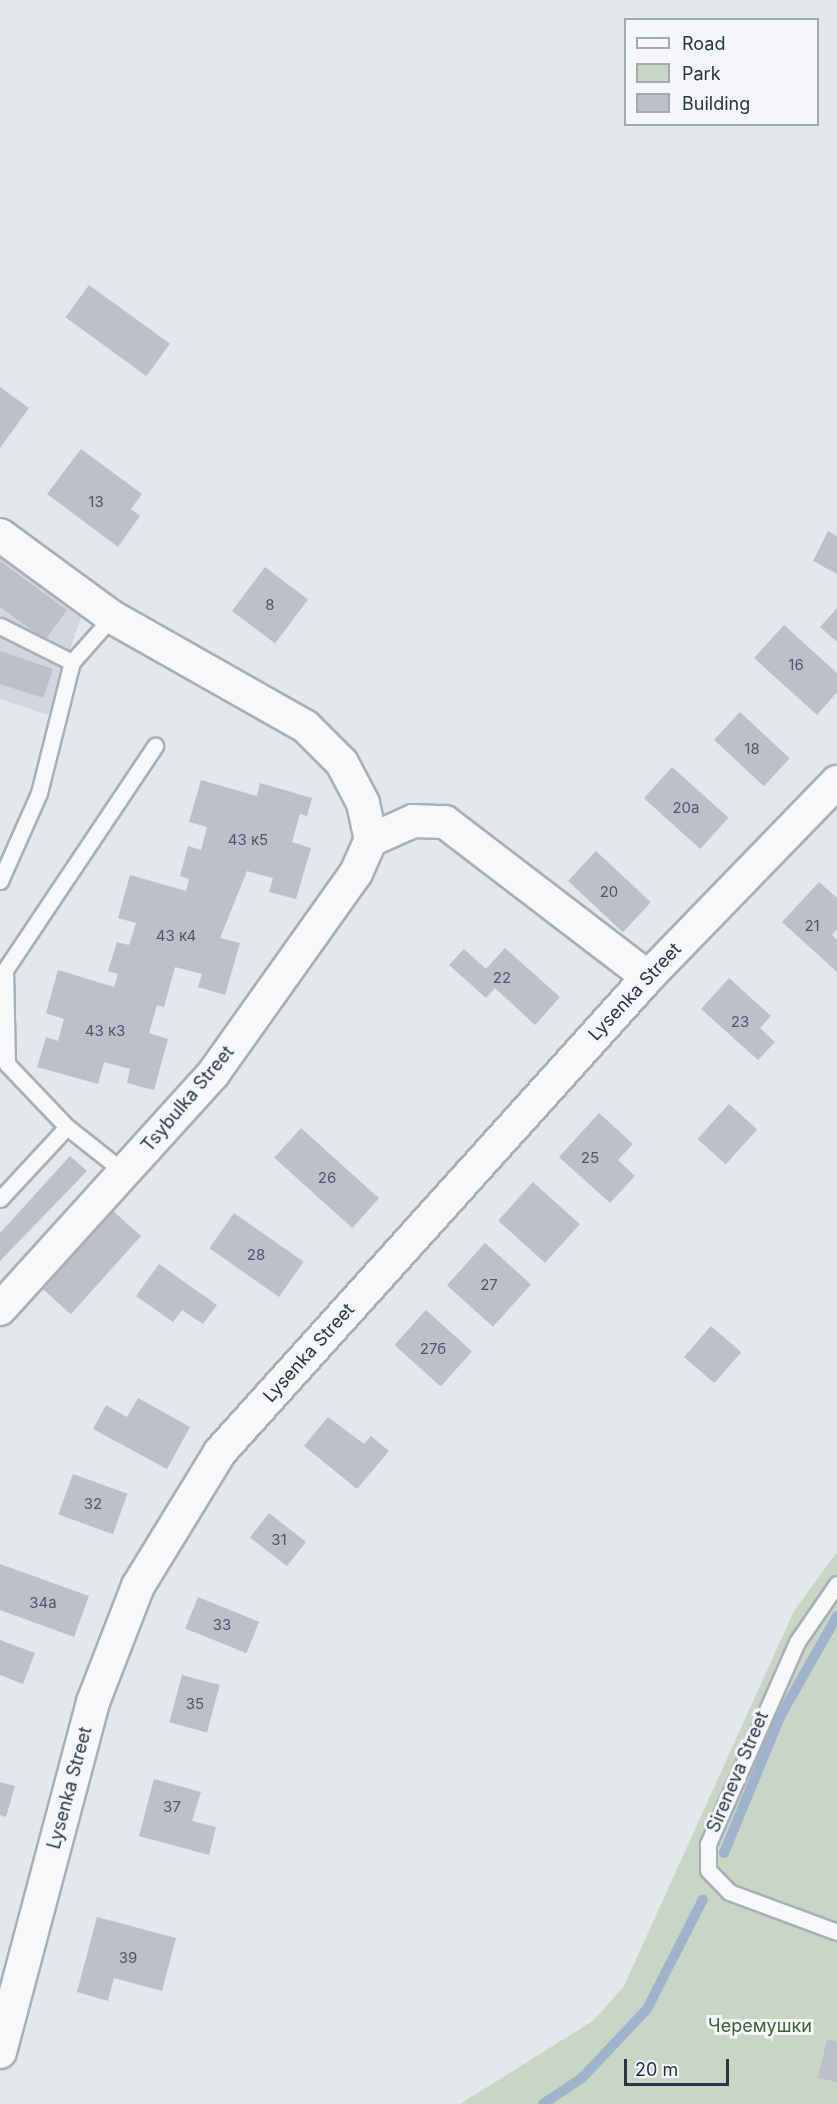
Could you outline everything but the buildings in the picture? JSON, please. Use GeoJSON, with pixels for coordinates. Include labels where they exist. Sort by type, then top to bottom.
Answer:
{"type":"FeatureCollection","features":[{"type":"Feature","properties":{"kind":"street"},"geometry":{"type":"LineString","coordinates":[[0,535],[112,618],[305,726],[342,763],[363,803],[370,840],[413,821],[445,822],[648,977]]}},
{"type":"Feature","properties":{"kind":"street","name":"Lysenka Street"},"geometry":{"type":"LineString","coordinates":[[0,2052],[93,1702],[138,1586],[220,1452],[648,977],[837,782]]}},
{"type":"Feature","properties":{"kind":"street","name":"Tsybulka Street"},"geometry":{"type":"LineString","coordinates":[[0,1309],[213,1074],[356,873],[370,840]]}},
{"type":"Feature","properties":{"kind":"lane"},"geometry":{"type":"LineString","coordinates":[[0,881],[39,793],[72,662],[112,618]]}},
{"type":"Feature","properties":{"kind":"lane"},"geometry":{"type":"LineString","coordinates":[[0,626],[72,662]]}},
{"type":"Feature","properties":{"kind":"lane"},"geometry":{"type":"LineString","coordinates":[[124,1172],[67,1127],[7,1064],[3,970],[155,746]]}},
{"type":"Feature","properties":{"kind":"lane"},"geometry":{"type":"LineString","coordinates":[[0,1199],[67,1127]]}},
{"type":"Feature","properties":{"kind":"lane","name":"Sireneva Street"},"geometry":{"type":"LineString","coordinates":[[837,1584],[797,1642],[708,1844],[708,1870],[729,1892],[837,1932]]}},
{"type":"Feature","properties":{"kind":"shaded area"},"geometry":{"type":"Polygon","coordinates":[[[0,546],[84,608],[48,715],[0,699],[0,546]]]}},
{"type":"Feature","properties":{"kind":"green space","name":"Черемушки"},"geometry":{"type":"Polygon","coordinates":[[[837,1552],[837,2104],[460,2104],[594,2020],[624,1986],[794,1611],[837,1552]]]}},
{"type":"Feature","properties":{"kind":"waterway"},"geometry":{"type":"LineString","coordinates":[[724,1853],[781,1715],[837,1616]]}},
{"type":"Feature","properties":{"kind":"waterway"},"geometry":{"type":"LineString","coordinates":[[543,2104],[582,2078],[647,2009],[703,1899]]}}]}
